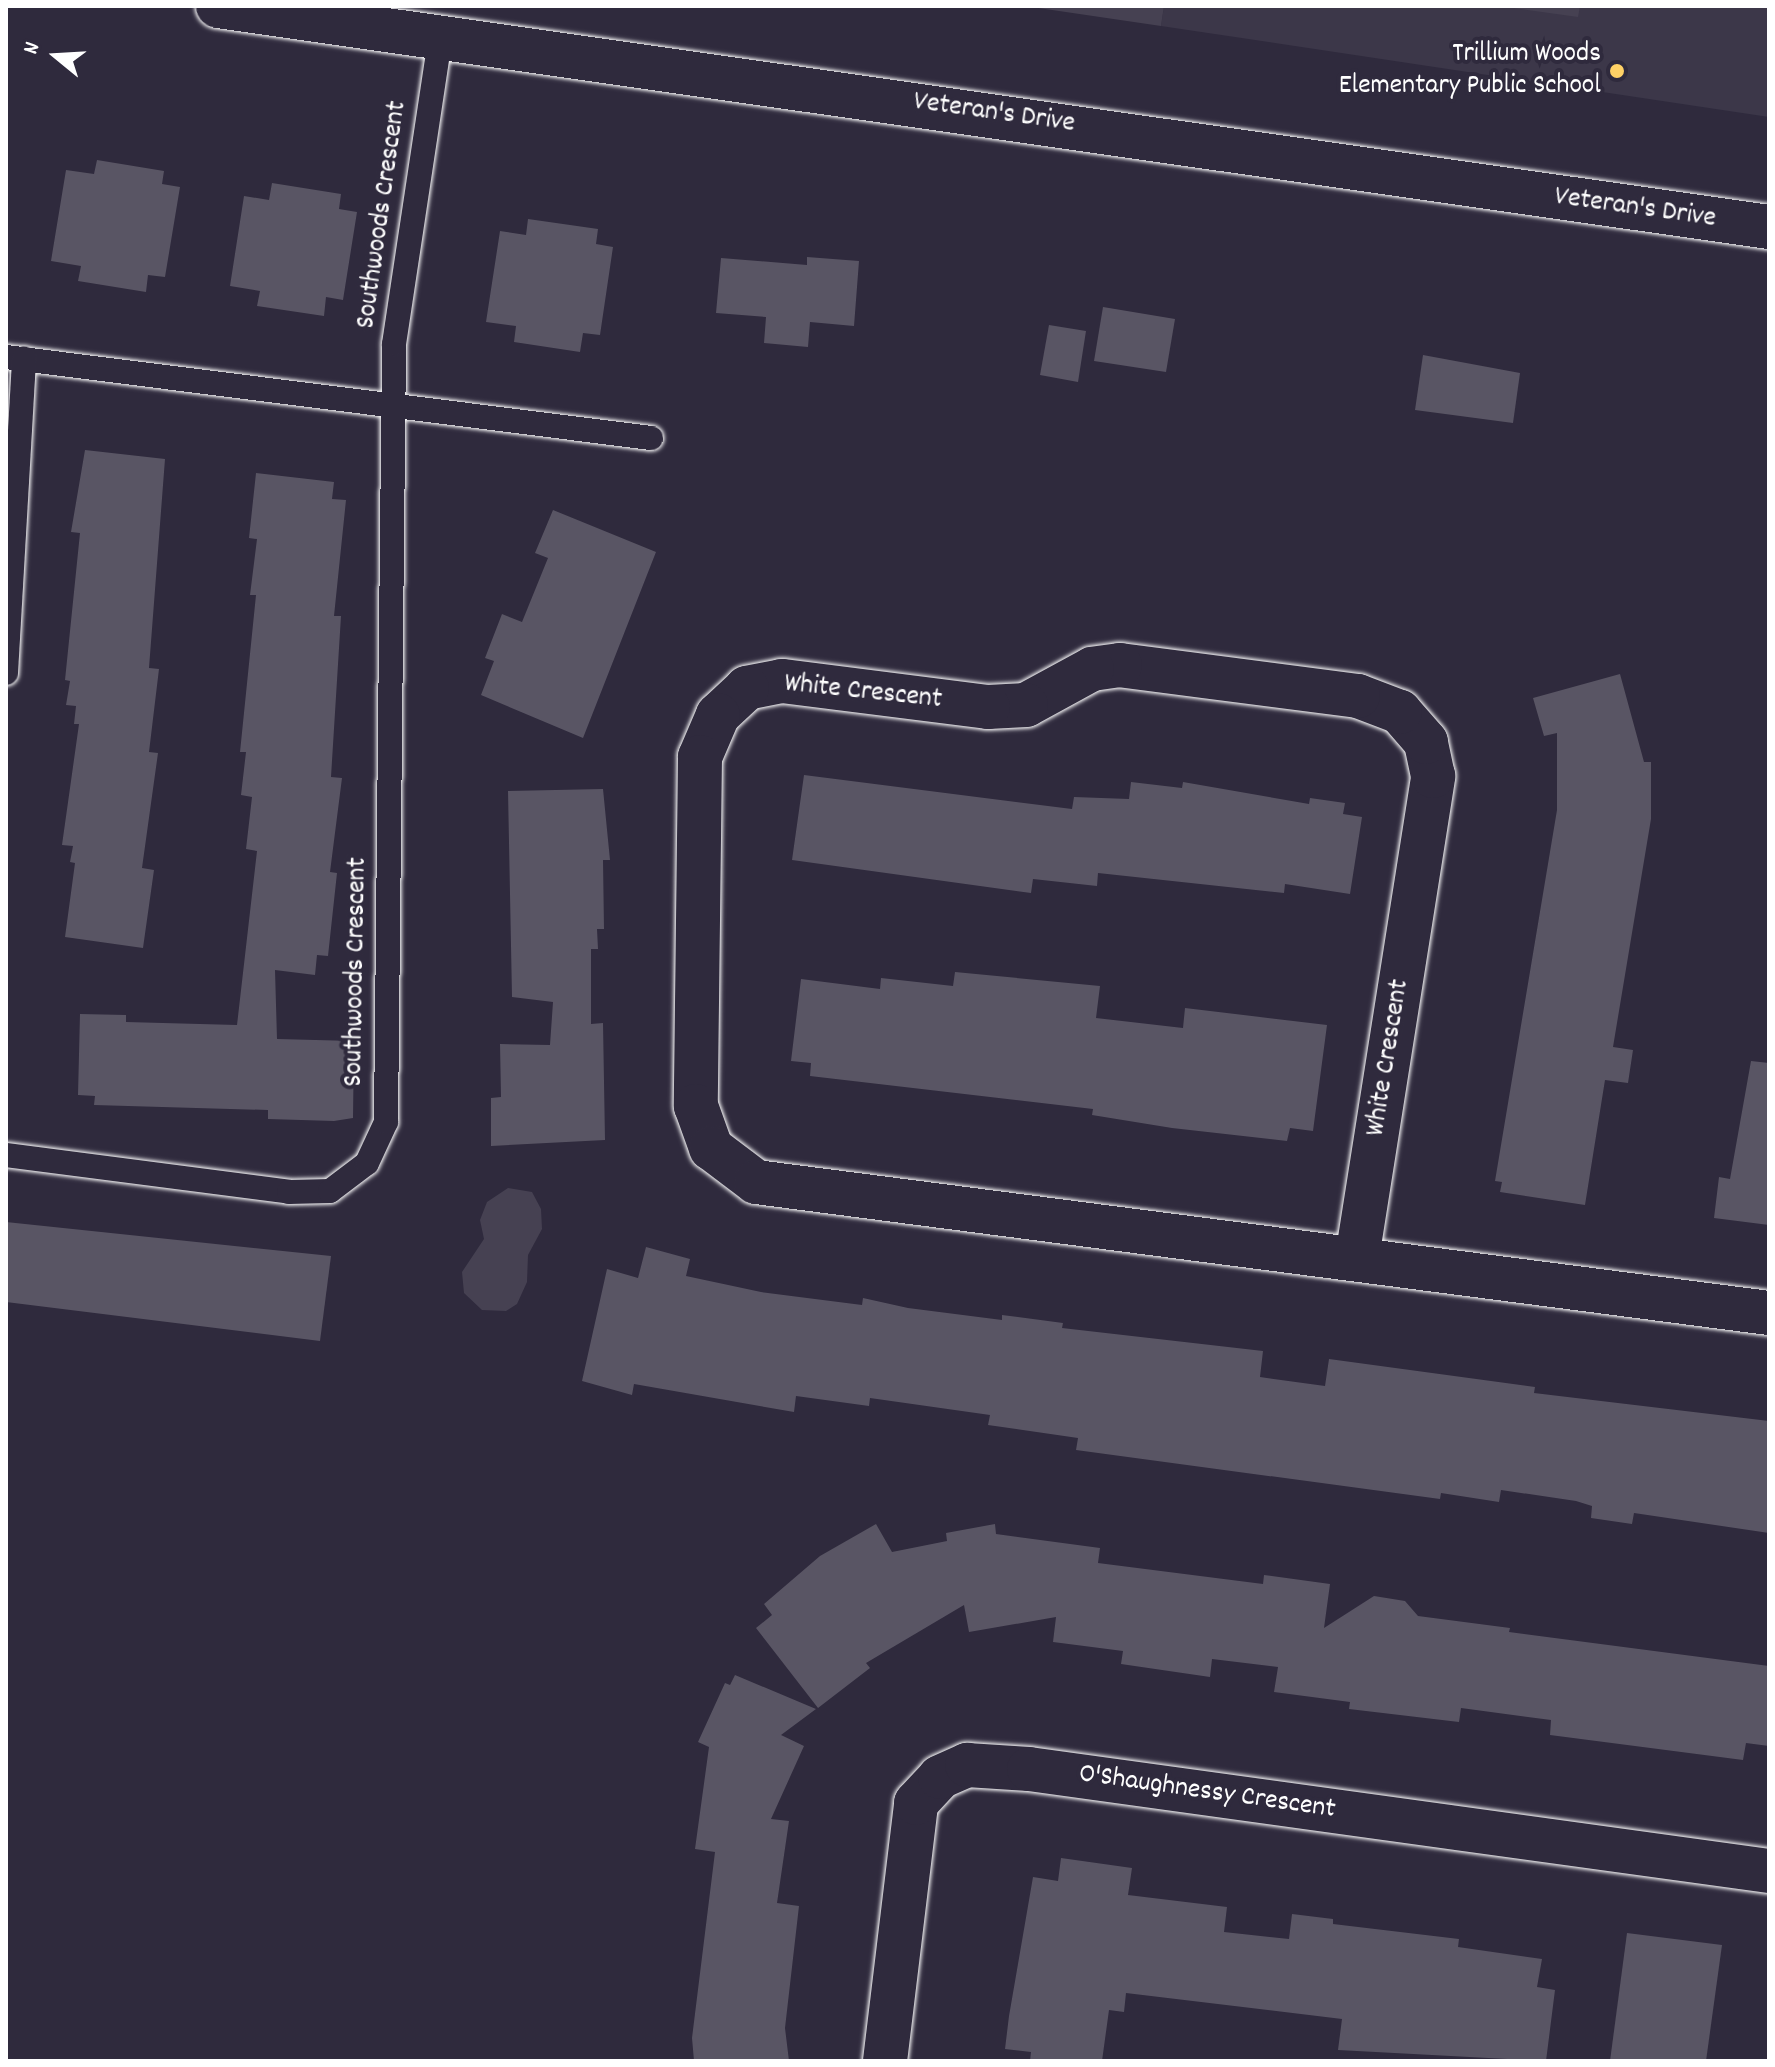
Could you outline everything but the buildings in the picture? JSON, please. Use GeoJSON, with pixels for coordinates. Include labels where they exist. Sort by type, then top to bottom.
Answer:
{"type":"FeatureCollection","features":[{"type":"Feature","properties":{"kind":"street","name":"Veteran's Drive"},"geometry":{"type":"LineString","coordinates":[[218,6],[441,34],[1769,227]]}},
{"type":"Feature","properties":{"kind":"street","name":"White Crescent"},"geometry":{"type":"LineString","coordinates":[[1357,1258],[1433,776],[1426,742],[1400,712],[1358,696],[1120,665],[1092,669],[1026,705],[988,707],[782,681],[747,688],[718,715],[700,757],[696,1106],[711,1148],[756,1182],[1769,1313]]}},
{"type":"Feature","properties":{"kind":"street","name":"O'Shaughnessy Crescent"},"geometry":{"type":"LineString","coordinates":[[885,2061],[916,1803],[940,1777],[967,1765],[1029,1769],[1769,1871]]}},
{"type":"Feature","properties":{"kind":"lane","name":"Southwoods Crescent"},"geometry":{"type":"LineString","coordinates":[[6,1155],[289,1192],[330,1191],[367,1163],[386,1122],[394,344],[441,34]]}},
{"type":"Feature","properties":{"kind":"lane"},"geometry":{"type":"LineString","coordinates":[[6,673],[15,358],[651,438]]}},
{"type":"Feature","properties":{"kind":"shaded area"},"geometry":{"type":"Polygon","coordinates":[[[1025,6],[1164,6],[1161,26],[1025,6]]]}},
{"type":"Feature","properties":{"kind":"shaded area","name":"Trillium Woods Elementary Public School"},"geometry":{"type":"Polygon","coordinates":[[[1164,6],[1769,6],[1769,117],[1161,26],[1164,6]]]}},
{"type":"Feature","properties":{"kind":"shaded area"},"geometry":{"type":"Polygon","coordinates":[[[1500,6],[1580,6],[1578,17],[1500,6]]]}},
{"type":"Feature","properties":{"kind":"shaded area"},"geometry":{"type":"Polygon","coordinates":[[[508,1188],[532,1192],[541,1209],[542,1229],[528,1255],[527,1282],[517,1304],[506,1311],[482,1310],[464,1293],[462,1272],[484,1239],[480,1220],[487,1202],[508,1188]]]}},
{"type":"Feature","properties":{"kind":"place","name":"Trillium Woods Elementary Public School"},"geometry":{"type":"Point","coordinates":[1617,71]}}]}
